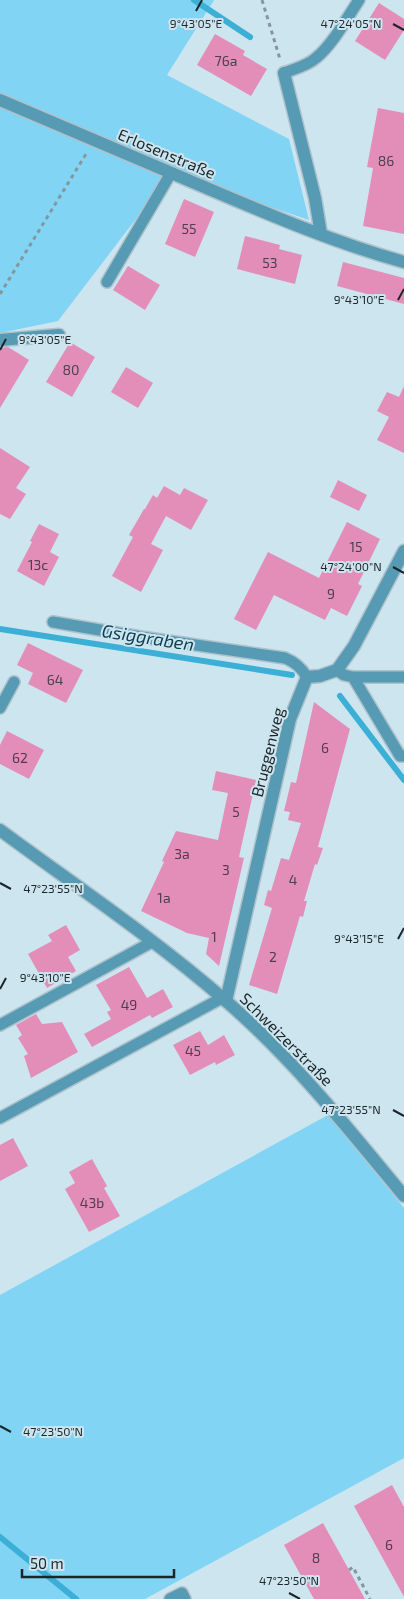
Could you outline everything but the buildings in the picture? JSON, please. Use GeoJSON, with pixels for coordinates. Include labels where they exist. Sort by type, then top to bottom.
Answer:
{"type":"FeatureCollection","features":[{"type":"Feature","properties":{"kind":"street"},"geometry":{"type":"LineString","coordinates":[[284,73],[315,198],[321,234]]}},
{"type":"Feature","properties":{"kind":"street","name":"Erlosenstraße"},"geometry":{"type":"LineString","coordinates":[[0,100],[321,234],[404,262]]}},
{"type":"Feature","properties":{"kind":"street"},"geometry":{"type":"LineString","coordinates":[[0,340],[59,335]]}},
{"type":"Feature","properties":{"kind":"street"},"geometry":{"type":"LineString","coordinates":[[307,677],[320,676],[337,670],[354,646],[404,550]]}},
{"type":"Feature","properties":{"kind":"street","name":"Bruggenweg"},"geometry":{"type":"LineString","coordinates":[[224,999],[290,719],[307,677]]}},
{"type":"Feature","properties":{"kind":"street","name":"Schweizerstraße"},"geometry":{"type":"LineString","coordinates":[[3,837],[152,942],[224,999],[285,1058],[329,1105],[404,1196]]}},
{"type":"Feature","properties":{"kind":"lane"},"geometry":{"type":"LineString","coordinates":[[284,73],[316,58],[359,0]]}},
{"type":"Feature","properties":{"kind":"lane"},"geometry":{"type":"LineString","coordinates":[[106,282],[171,173]]}},
{"type":"Feature","properties":{"kind":"lane"},"geometry":{"type":"LineString","coordinates":[[52,622],[285,658],[292,660],[302,669],[307,677]]}},
{"type":"Feature","properties":{"kind":"lane"},"geometry":{"type":"LineString","coordinates":[[337,670],[344,675],[353,677],[404,677]]}},
{"type":"Feature","properties":{"kind":"lane"},"geometry":{"type":"LineString","coordinates":[[353,677],[400,756],[404,756]]}},
{"type":"Feature","properties":{"kind":"lane"},"geometry":{"type":"LineString","coordinates":[[0,708],[14,682]]}},
{"type":"Feature","properties":{"kind":"lane"},"geometry":{"type":"LineString","coordinates":[[0,1025],[152,942]]}},
{"type":"Feature","properties":{"kind":"lane"},"geometry":{"type":"LineString","coordinates":[[0,1118],[224,999]]}},
{"type":"Feature","properties":{"kind":"lane"},"geometry":{"type":"LineString","coordinates":[[170,1599],[182,1592],[185,1599]]}},
{"type":"Feature","properties":{"kind":"path"},"geometry":{"type":"LineString","coordinates":[[262,0],[284,73]]}},
{"type":"Feature","properties":{"kind":"path"},"geometry":{"type":"LineString","coordinates":[[0,294],[95,140]]}},
{"type":"Feature","properties":{"kind":"path"},"geometry":{"type":"LineString","coordinates":[[349,1570],[353,1567],[370,1599]]}},
{"type":"Feature","properties":{"kind":"shaded area"},"geometry":{"type":"Polygon","coordinates":[[[0,0],[214,0],[167,75],[289,139],[309,220],[171,173],[58,321],[0,333],[0,0]]]}},
{"type":"Feature","properties":{"kind":"shaded area"},"geometry":{"type":"Polygon","coordinates":[[[328,1115],[404,1208],[404,1458],[145,1599],[0,1599],[0,1295],[328,1115]]]}},
{"type":"Feature","properties":{"kind":"waterway"},"geometry":{"type":"LineString","coordinates":[[194,0],[250,37]]}},
{"type":"Feature","properties":{"kind":"waterway","name":"Gsiggraben"},"geometry":{"type":"LineString","coordinates":[[0,629],[292,675]]}},
{"type":"Feature","properties":{"kind":"waterway","name":"Gsiggraben"},"geometry":{"type":"LineString","coordinates":[[340,696],[404,780]]}},
{"type":"Feature","properties":{"kind":"waterway"},"geometry":{"type":"LineString","coordinates":[[0,1537],[76,1599]]}}]}
